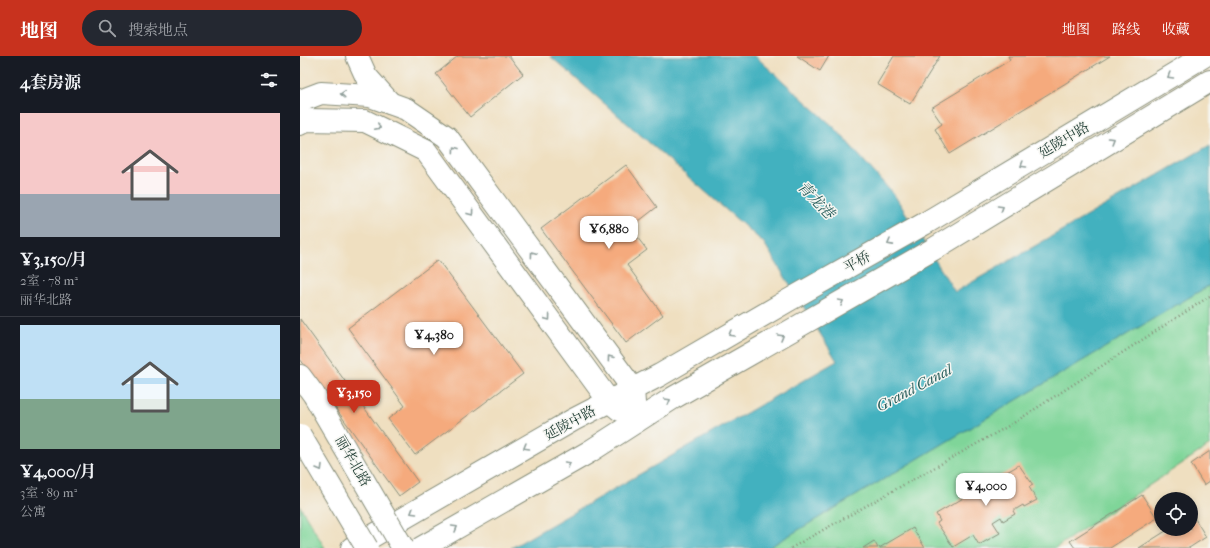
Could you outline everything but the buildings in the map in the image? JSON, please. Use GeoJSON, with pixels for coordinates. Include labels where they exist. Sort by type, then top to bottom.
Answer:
{"type":"FeatureCollection","features":[{"type":"Feature","properties":{"kind":"main road"},"geometry":{"type":"LineString","coordinates":[[357,56],[366,76],[390,103]]}},
{"type":"Feature","properties":{"kind":"main road","name":"延陵中路"},"geometry":{"type":"LineString","coordinates":[[924,224],[1204,56]]}},
{"type":"Feature","properties":{"kind":"main road","name":"延陵中路"},"geometry":{"type":"LineString","coordinates":[[932,250],[1210,81]]}},
{"type":"Feature","properties":{"kind":"main road"},"geometry":{"type":"LineString","coordinates":[[300,101],[321,93],[370,96],[406,109],[447,137],[633,389],[635,421]]}},
{"type":"Feature","properties":{"kind":"main road"},"geometry":{"type":"LineString","coordinates":[[932,250],[1003,225],[1210,98]]}},
{"type":"Feature","properties":{"kind":"main road"},"geometry":{"type":"LineString","coordinates":[[300,124],[305,120],[365,120],[426,151],[609,401],[635,421]]}},
{"type":"Feature","properties":{"kind":"main road","name":"平桥"},"geometry":{"type":"LineString","coordinates":[[789,300],[924,224]]}},
{"type":"Feature","properties":{"kind":"main road","name":"平桥"},"geometry":{"type":"LineString","coordinates":[[635,421],[932,250]]}},
{"type":"Feature","properties":{"kind":"main road","name":"延陵中路"},"geometry":{"type":"LineString","coordinates":[[352,548],[472,478],[633,389],[789,300]]}},
{"type":"Feature","properties":{"kind":"main road","name":"丽华北路"},"geometry":{"type":"LineString","coordinates":[[300,376],[314,395],[403,548]]}},
{"type":"Feature","properties":{"kind":"main road"},"geometry":{"type":"LineString","coordinates":[[421,548],[589,452],[635,421]]}},
{"type":"Feature","properties":{"kind":"main road"},"geometry":{"type":"LineString","coordinates":[[300,435],[367,548]]}},
{"type":"Feature","properties":{"kind":"path"},"geometry":{"type":"LineString","coordinates":[[792,548],[1012,424],[1210,296]]}},
{"type":"Feature","properties":{"kind":"green space"},"geometry":{"type":"Polygon","coordinates":[[[1210,285],[1210,445],[1055,548],[768,548],[1210,285]]]}},
{"type":"Feature","properties":{"kind":"green space"},"geometry":{"type":"Polygon","coordinates":[[[300,506],[325,548],[300,548],[300,506]]]}},
{"type":"Feature","properties":{"kind":"water"},"geometry":{"type":"Polygon","coordinates":[[[550,56],[755,56],[835,128],[895,196],[955,292],[1210,145],[1210,285],[768,548],[511,548],[837,361],[764,243],[550,56]]]}},
{"type":"Feature","properties":{"kind":"water label","name":"青龙港"},"geometry":{"type":"Point","coordinates":[816,200]}},
{"type":"Feature","properties":{"kind":"water label","name":"Grand Canal"},"geometry":{"type":"Point","coordinates":[914,388]}}]}
